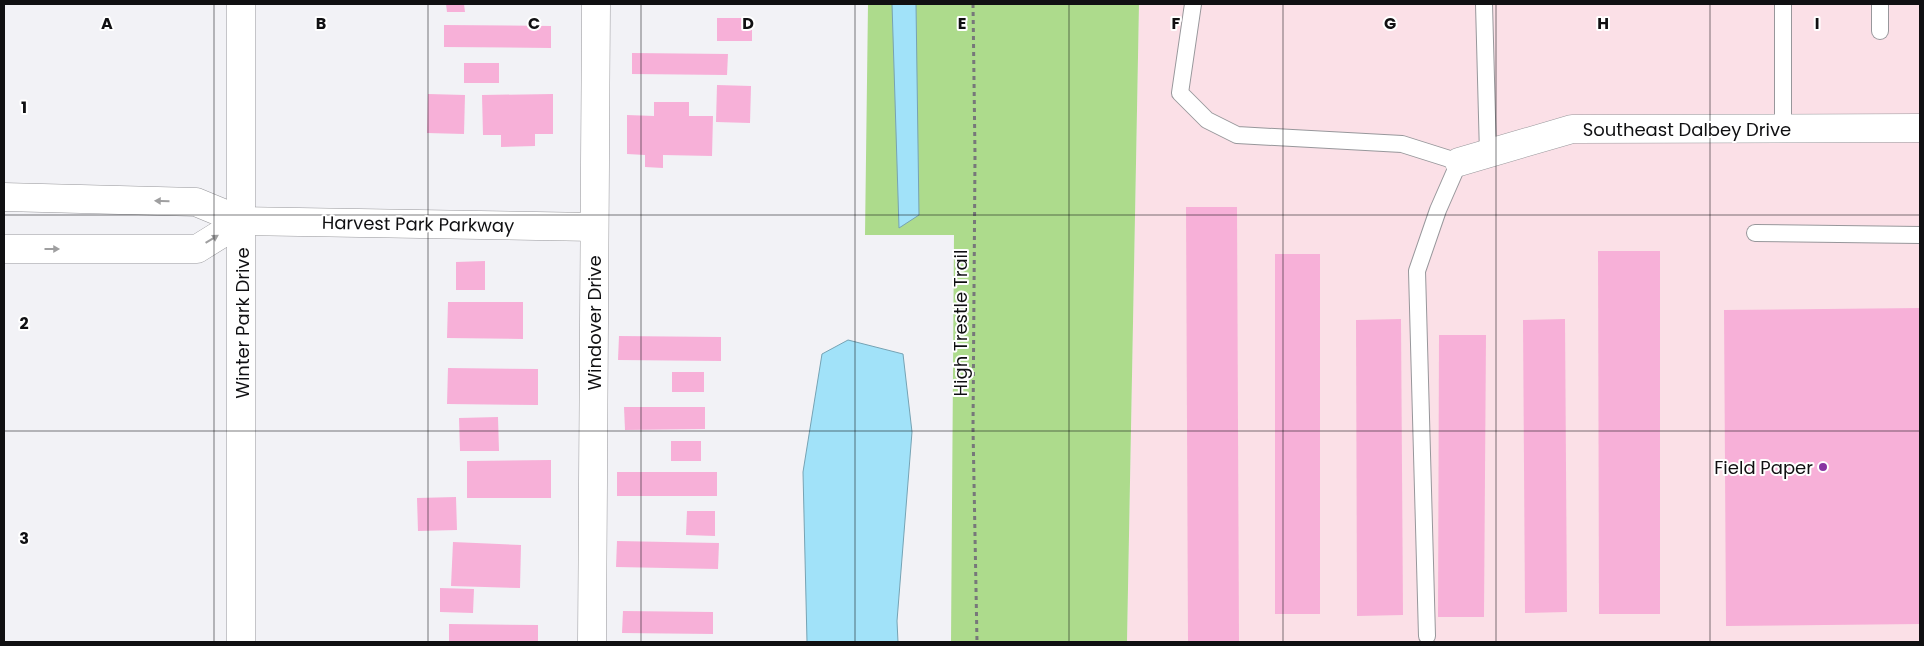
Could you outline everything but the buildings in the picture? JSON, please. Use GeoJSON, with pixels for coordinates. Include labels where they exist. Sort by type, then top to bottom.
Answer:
{"type":"FeatureCollection","features":[{"type":"Feature","properties":{"kind":"street","name":"Winter Park Drive"},"geometry":{"type":"LineString","coordinates":[[241,4],[241,642]]}},
{"type":"Feature","properties":{"kind":"street","name":"Windover Drive"},"geometry":{"type":"LineString","coordinates":[[592,642],[596,4]]}},
{"type":"Feature","properties":{"kind":"street","name":"Southeast Dalbey Drive"},"geometry":{"type":"LineString","coordinates":[[1458,162],[1572,129],[1920,128]]}},
{"type":"Feature","properties":{"kind":"street","name":"Harvest Park Parkway"},"geometry":{"type":"LineString","coordinates":[[4,197],[196,202],[242,222],[594,228]]}},
{"type":"Feature","properties":{"kind":"street"},"geometry":{"type":"LineString","coordinates":[[4,248],[197,248],[242,222]]}},
{"type":"Feature","properties":{"kind":"lane"},"geometry":{"type":"LineString","coordinates":[[1193,4],[1180,93],[1207,120],[1237,135],[1402,144],[1458,162],[1438,210],[1417,271],[1427,636]]}},
{"type":"Feature","properties":{"kind":"lane"},"geometry":{"type":"LineString","coordinates":[[1484,4],[1488,154]]}},
{"type":"Feature","properties":{"kind":"lane"},"geometry":{"type":"LineString","coordinates":[[1782,128],[1784,4]]}},
{"type":"Feature","properties":{"kind":"lane"},"geometry":{"type":"LineString","coordinates":[[1880,4],[1880,31]]}},
{"type":"Feature","properties":{"kind":"lane"},"geometry":{"type":"LineString","coordinates":[[1755,233],[1920,235]]}},
{"type":"Feature","properties":{"kind":"path","name":"High Trestle Trail"},"geometry":{"type":"LineString","coordinates":[[973,4],[973,428],[977,642]]}},
{"type":"Feature","properties":{"kind":"shaded area"},"geometry":{"type":"Polygon","coordinates":[[[1139,4],[1920,4],[1920,642],[1127,642],[1139,4]]]}},
{"type":"Feature","properties":{"kind":"green space"},"geometry":{"type":"Polygon","coordinates":[[[868,4],[1139,4],[1127,642],[951,642],[954,235],[865,235],[868,4]]]}},
{"type":"Feature","properties":{"kind":"water"},"geometry":{"type":"Polygon","coordinates":[[[892,4],[916,4],[919,215],[899,228],[892,4]]]}},
{"type":"Feature","properties":{"kind":"water"},"geometry":{"type":"Polygon","coordinates":[[[848,340],[903,354],[912,432],[897,621],[898,642],[807,642],[803,472],[822,354],[848,340]]]}},
{"type":"Feature","properties":{"kind":"place","name":"Field Paper"},"geometry":{"type":"Point","coordinates":[1823,467]}}]}
